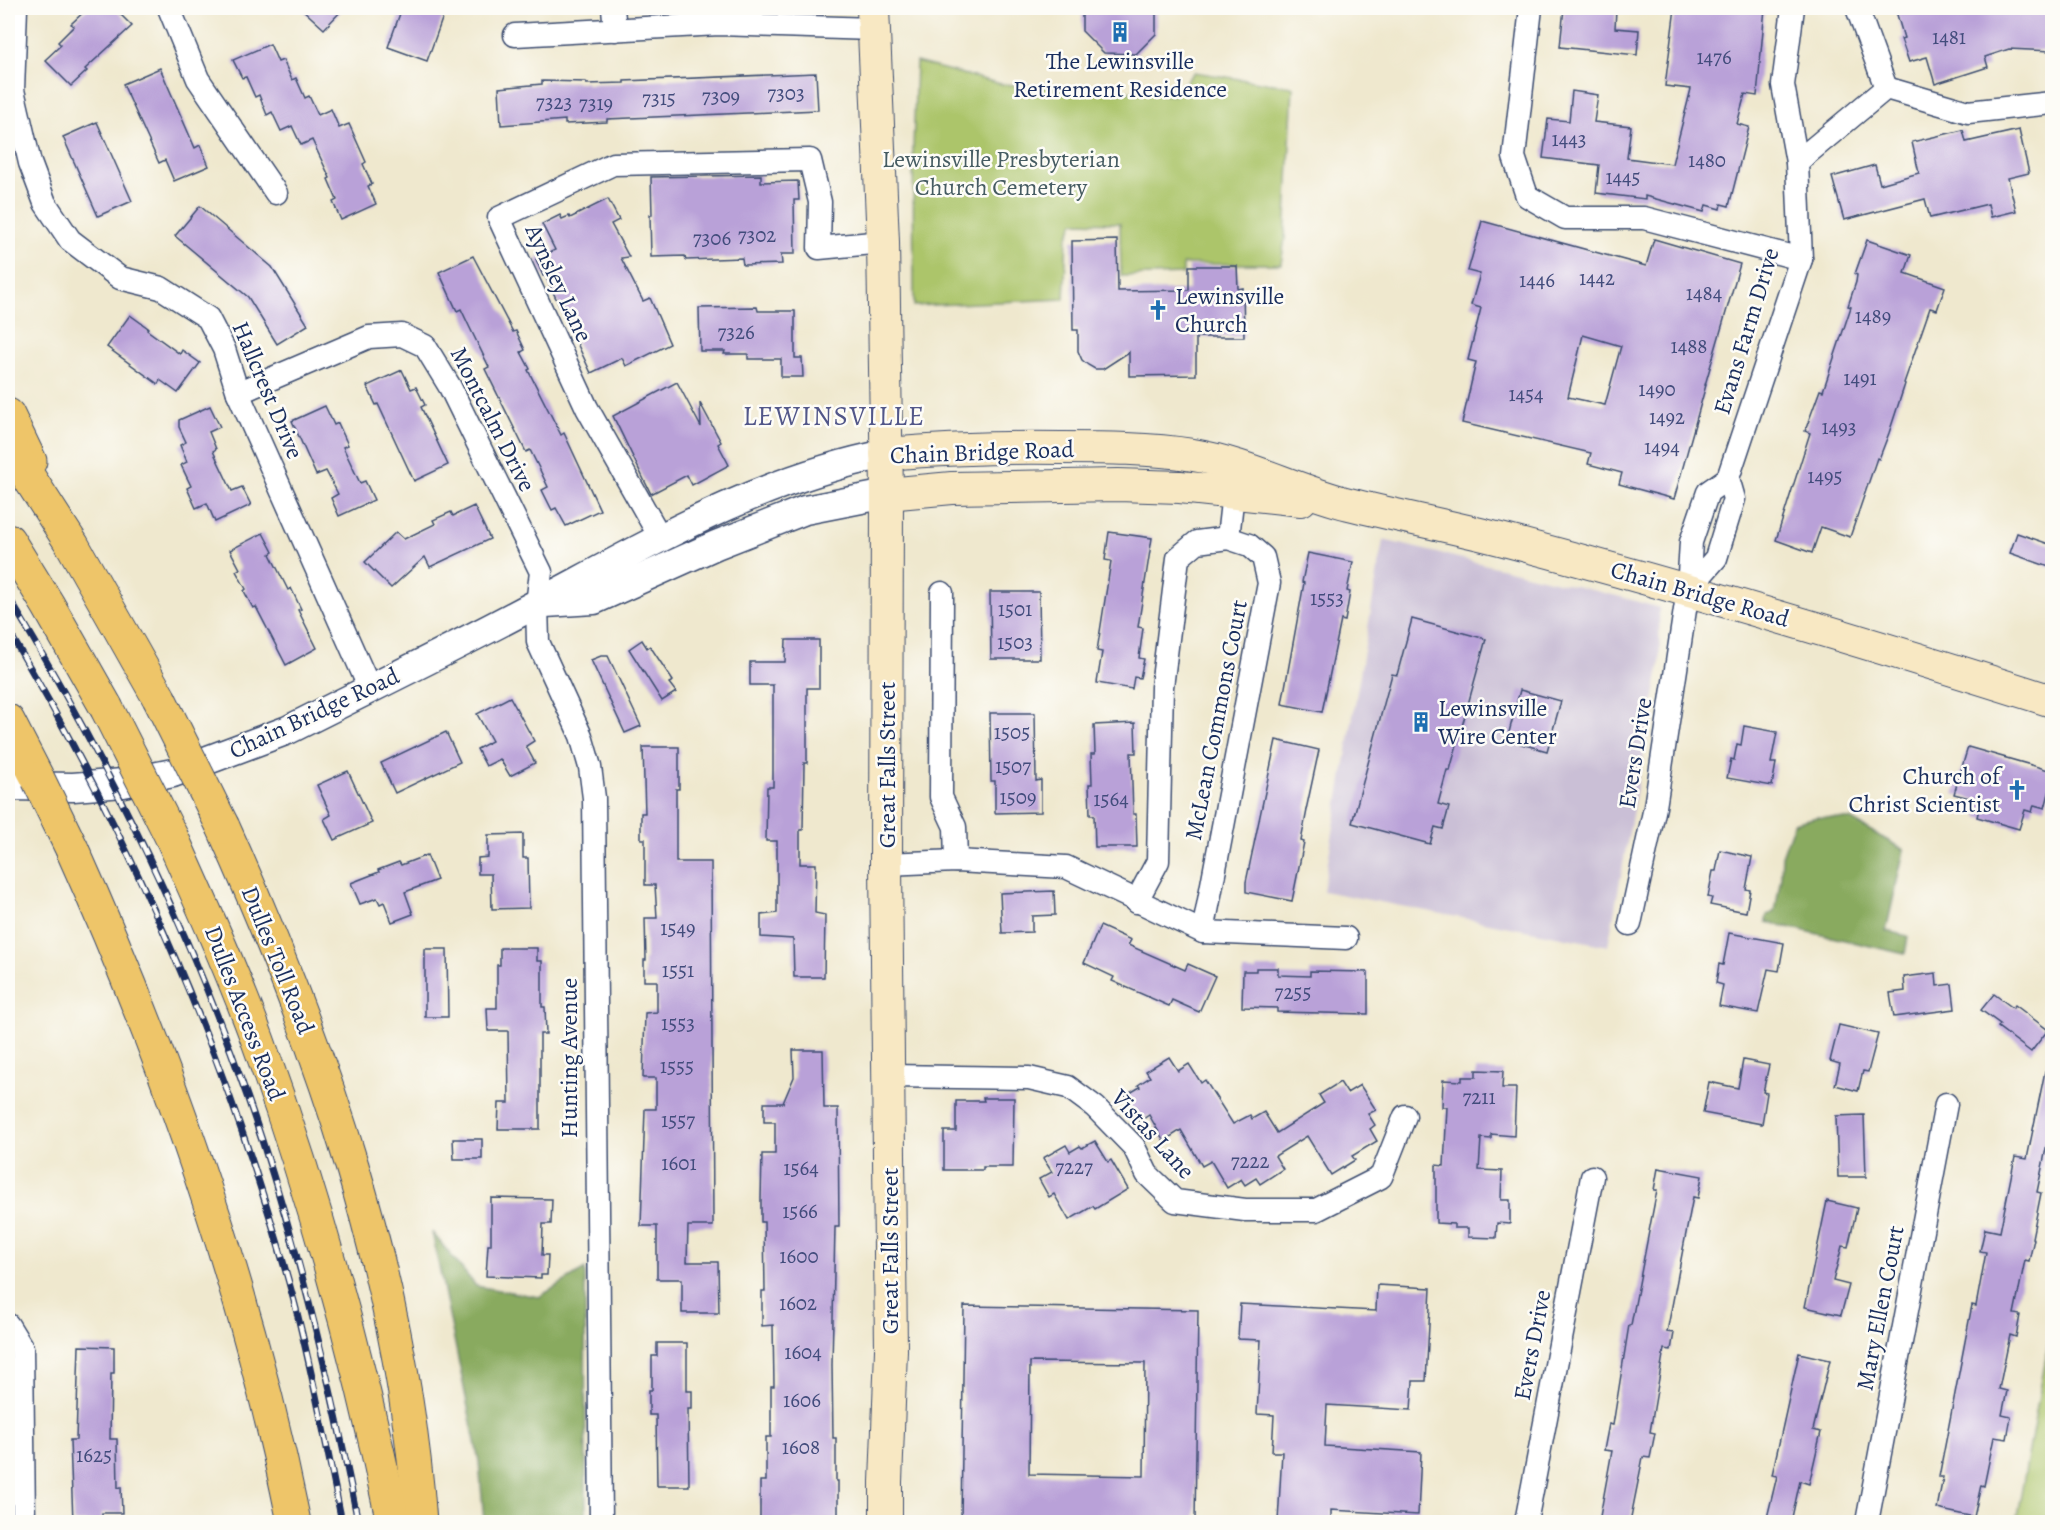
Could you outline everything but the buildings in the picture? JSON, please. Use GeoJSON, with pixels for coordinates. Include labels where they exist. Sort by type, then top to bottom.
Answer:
{"type":"FeatureCollection","features":[{"type":"Feature","properties":{"kind":"highway"},"geometry":{"type":"LineString","coordinates":[[8,415],[73,546]]}},
{"type":"Feature","properties":{"kind":"highway","name":"Dulles Toll Road"},"geometry":{"type":"LineString","coordinates":[[8,445],[73,546],[159,698],[223,827],[260,912],[304,1025],[344,1140],[370,1229],[395,1339],[413,1448],[420,1522]]}},
{"type":"Feature","properties":{"kind":"highway","name":"Dulles Access Road"},"geometry":{"type":"LineString","coordinates":[[8,540],[106,707],[173,840],[216,935],[290,1132],[342,1306],[393,1522]]}},
{"type":"Feature","properties":{"kind":"highway"},"geometry":{"type":"LineString","coordinates":[[8,721],[23,782]]}},
{"type":"Feature","properties":{"kind":"highway"},"geometry":{"type":"LineString","coordinates":[[8,730],[23,782],[72,849],[143,1012],[206,1188],[232,1271],[265,1390],[294,1522]]}},
{"type":"Feature","properties":{"kind":"main road","name":"Great Falls Street"},"geometry":{"type":"LineString","coordinates":[[873,18],[883,242],[887,494],[886,864],[891,1350],[886,1522]]}},
{"type":"Feature","properties":{"kind":"main road","name":"Chain Bridge Road"},"geometry":{"type":"LineString","coordinates":[[886,454],[999,447],[1132,449],[1192,455],[1238,465],[1344,503],[1504,540],[1688,590],[2052,701]]}},
{"type":"Feature","properties":{"kind":"main road","name":"Chain Bridge Road"},"geometry":{"type":"LineString","coordinates":[[887,494],[952,488],[1118,485],[1180,487],[1344,503]]}},
{"type":"Feature","properties":{"kind":"street","name":"Hallcrest Drive"},"geometry":{"type":"LineString","coordinates":[[16,8],[13,90],[30,163],[45,203],[70,240],[120,278],[161,288],[208,318],[224,349],[238,393],[370,689]]}},
{"type":"Feature","properties":{"kind":"street"},"geometry":{"type":"LineString","coordinates":[[169,8],[198,79],[276,193]]}},
{"type":"Feature","properties":{"kind":"street"},"geometry":{"type":"LineString","coordinates":[[1531,8],[1514,157],[1527,196],[1565,218],[1644,218],[1801,259]]}},
{"type":"Feature","properties":{"kind":"street","name":"Evans Farm Drive"},"geometry":{"type":"LineString","coordinates":[[1688,590],[1716,558],[1734,499],[1728,478],[1801,259],[1797,162],[1783,85],[1793,8]]}},
{"type":"Feature","properties":{"kind":"street"},"geometry":{"type":"LineString","coordinates":[[1857,8],[1886,88]]}},
{"type":"Feature","properties":{"kind":"street"},"geometry":{"type":"LineString","coordinates":[[515,35],[614,19],[719,16],[873,18]]}},
{"type":"Feature","properties":{"kind":"street"},"geometry":{"type":"LineString","coordinates":[[1797,162],[1886,88]]}},
{"type":"Feature","properties":{"kind":"street"},"geometry":{"type":"LineString","coordinates":[[1886,88],[1968,112],[2052,103]]}},
{"type":"Feature","properties":{"kind":"street","name":"Aynsley Lane"},"geometry":{"type":"LineString","coordinates":[[660,537],[587,408],[499,218],[613,164],[810,160],[820,202],[819,248],[883,242]]}},
{"type":"Feature","properties":{"kind":"street","name":"Montcalm Drive"},"geometry":{"type":"LineString","coordinates":[[238,393],[369,337],[402,335],[425,346],[450,387],[541,572],[537,604]]}},
{"type":"Feature","properties":{"kind":"street","name":"Chain Bridge Road"},"geometry":{"type":"LineString","coordinates":[[23,782],[73,787],[123,783],[173,773],[288,730],[537,604],[660,537],[738,501],[777,485],[846,462],[886,454]]}},
{"type":"Feature","properties":{"kind":"street"},"geometry":{"type":"LineString","coordinates":[[1228,538],[1233,493]]}},
{"type":"Feature","properties":{"kind":"street","name":"Chain Bridge Road"},"geometry":{"type":"LineString","coordinates":[[537,604],[594,600],[716,545],[805,510],[887,494]]}},
{"type":"Feature","properties":{"kind":"street","name":"McLean Commons Court"},"geometry":{"type":"LineString","coordinates":[[1136,902],[1158,861],[1162,687],[1178,558],[1197,542],[1228,538],[1249,545],[1263,558],[1269,583],[1203,932]]}},
{"type":"Feature","properties":{"kind":"street","name":"Evers Drive"},"geometry":{"type":"LineString","coordinates":[[1630,924],[1655,807],[1688,590]]}},
{"type":"Feature","properties":{"kind":"street"},"geometry":{"type":"LineString","coordinates":[[942,593],[941,797],[955,827],[957,861]]}},
{"type":"Feature","properties":{"kind":"street","name":"Hunting Avenue"},"geometry":{"type":"LineString","coordinates":[[537,604],[538,642],[581,736],[590,767],[594,798],[601,1522]]}},
{"type":"Feature","properties":{"kind":"street"},"geometry":{"type":"LineString","coordinates":[[886,864],[957,861],[1066,867],[1203,932],[1346,938]]}},
{"type":"Feature","properties":{"kind":"street","name":"Vistas Lane"},"geometry":{"type":"LineString","coordinates":[[889,1076],[1029,1078],[1068,1087],[1095,1107],[1134,1147],[1147,1174],[1175,1201],[1245,1210],[1316,1210],[1381,1177],[1405,1116]]}},
{"type":"Feature","properties":{"kind":"street","name":"Mary Ellen Court"},"geometry":{"type":"LineString","coordinates":[[1867,1522],[1946,1104]]}},
{"type":"Feature","properties":{"kind":"street","name":"Evers Drive"},"geometry":{"type":"LineString","coordinates":[[1527,1522],[1592,1177]]}},
{"type":"Feature","properties":{"kind":"street"},"geometry":{"type":"LineString","coordinates":[[8,1325],[22,1348],[24,1522]]}},
{"type":"Feature","properties":{"kind":"shaded area"},"geometry":{"type":"Polygon","coordinates":[[[1383,540],[1659,608],[1660,663],[1608,946],[1323,891],[1383,540]]]}},
{"type":"Feature","properties":{"kind":"green space","name":"Lewinsville Presbyterian Church Cemetery"},"geometry":{"type":"Polygon","coordinates":[[[916,62],[1001,84],[1174,95],[1194,72],[1293,87],[1285,238],[1281,264],[1183,264],[1183,274],[1121,276],[1120,223],[1074,222],[1067,238],[1064,299],[914,306],[913,150],[916,62]]]}},
{"type":"Feature","properties":{"kind":"green space"},"geometry":{"type":"Polygon","coordinates":[[[1817,817],[1850,819],[1904,850],[1886,931],[1908,936],[1905,954],[1766,922],[1767,915],[1775,912],[1782,856],[1794,823],[1817,817]]]}},
{"type":"Feature","properties":{"kind":"green space"},"geometry":{"type":"Polygon","coordinates":[[[432,1232],[476,1286],[539,1297],[585,1269],[586,1522],[484,1522],[479,1461],[432,1232]]]}},
{"type":"Feature","properties":{"kind":"green space"},"geometry":{"type":"Polygon","coordinates":[[[2052,1324],[2052,1522],[2016,1522],[2052,1324]]]}},
{"type":"Feature","properties":{"kind":"railway"},"geometry":{"type":"LineString","coordinates":[[8,596],[43,655],[109,777],[170,903],[223,1032],[265,1149],[296,1254],[336,1414],[358,1522]]}},
{"type":"Feature","properties":{"kind":"railway"},"geometry":{"type":"LineString","coordinates":[[8,630],[96,790],[174,956],[209,1041],[269,1213],[294,1301],[314,1384],[342,1522]]}},
{"type":"Feature","properties":{"kind":"place","name":"The Lewinsville Retirement Residence"},"geometry":{"type":"Point","coordinates":[1120,32]}},
{"type":"Feature","properties":{"kind":"place","name":"Lewinsville Church"},"geometry":{"type":"Point","coordinates":[1158,310]}},
{"type":"Feature","properties":{"kind":"place","name":"Lewinsville Wire Center"},"geometry":{"type":"Point","coordinates":[1421,722]}},
{"type":"Feature","properties":{"kind":"place","name":"Church of Christ Scientist"},"geometry":{"type":"Point","coordinates":[2017,790]}},
{"type":"Feature","properties":{"kind":"district","name":"LEWINSVILLE"},"geometry":{"type":"Point","coordinates":[834,416]}}]}
